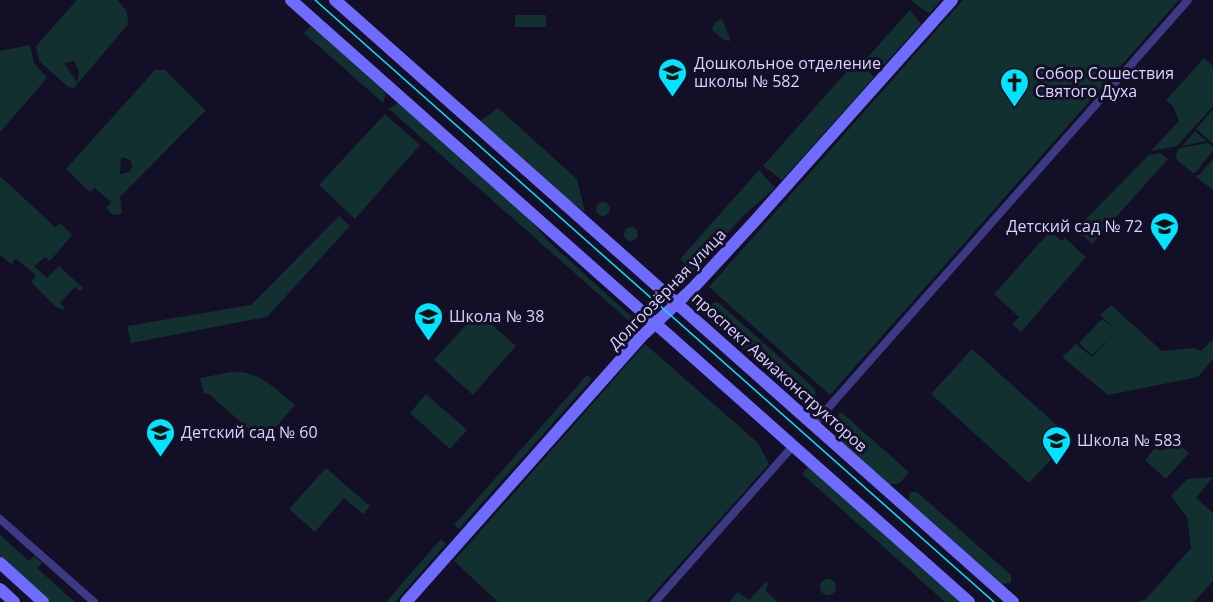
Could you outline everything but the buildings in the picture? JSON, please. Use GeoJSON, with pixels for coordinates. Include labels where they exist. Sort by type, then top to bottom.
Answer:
{"type":"FeatureCollection","features":[{"type":"Feature","properties":{"kind":"street"},"geometry":{"type":"LineString","coordinates":[[291,0],[654,325],[969,602]]}},
{"type":"Feature","properties":{"kind":"street","name":"проспект Авиаконструкторов"},"geometry":{"type":"LineString","coordinates":[[335,0],[1013,602]]}},
{"type":"Feature","properties":{"kind":"street","name":"Долгоозёрная улица"},"geometry":{"type":"LineString","coordinates":[[406,602],[654,325],[789,184],[952,0]]}},
{"type":"Feature","properties":{"kind":"street"},"geometry":{"type":"LineString","coordinates":[[814,424],[1188,0]]}},
{"type":"Feature","properties":{"kind":"street"},"geometry":{"type":"LineString","coordinates":[[655,602],[792,447]]}},
{"type":"Feature","properties":{"kind":"street"},"geometry":{"type":"LineString","coordinates":[[0,519],[94,602]]}},
{"type":"Feature","properties":{"kind":"street"},"geometry":{"type":"LineString","coordinates":[[0,563],[44,602]]}},
{"type":"Feature","properties":{"kind":"street"},"geometry":{"type":"LineString","coordinates":[[0,589],[14,602]]}},
{"type":"Feature","properties":{"kind":"green space"},"geometry":{"type":"Polygon","coordinates":[[[77,0],[118,0],[127,12],[128,24],[74,88],[68,87],[39,61],[36,46],[77,0]],[[74,61],[64,63],[77,82],[79,71],[74,61]]]}},
{"type":"Feature","properties":{"kind":"green space"},"geometry":{"type":"Polygon","coordinates":[[[910,0],[941,0],[929,14],[910,0]]]}},
{"type":"Feature","properties":{"kind":"green space"},"geometry":{"type":"Polygon","coordinates":[[[963,0],[1179,0],[830,395],[709,287],[963,0]]]}},
{"type":"Feature","properties":{"kind":"green space"},"geometry":{"type":"Polygon","coordinates":[[[910,10],[921,24],[879,70],[866,59],[910,10]]]}},
{"type":"Feature","properties":{"kind":"green space"},"geometry":{"type":"Polygon","coordinates":[[[515,15],[546,15],[546,27],[515,27],[515,15]]]}},
{"type":"Feature","properties":{"kind":"green space"},"geometry":{"type":"Polygon","coordinates":[[[722,19],[731,41],[724,40],[712,30],[715,22],[722,19]]]}},
{"type":"Feature","properties":{"kind":"green space"},"geometry":{"type":"Polygon","coordinates":[[[311,26],[386,93],[383,103],[304,33],[311,26]]]}},
{"type":"Feature","properties":{"kind":"green space"},"geometry":{"type":"Polygon","coordinates":[[[30,45],[34,63],[47,78],[0,132],[0,51],[30,45]]]}},
{"type":"Feature","properties":{"kind":"green space"},"geometry":{"type":"Polygon","coordinates":[[[1204,58],[1213,66],[1213,106],[1177,146],[1151,151],[1179,121],[1173,106],[1166,100],[1204,58]]]}},
{"type":"Feature","properties":{"kind":"green space"},"geometry":{"type":"Polygon","coordinates":[[[856,61],[874,77],[782,180],[763,166],[856,61]]]}},
{"type":"Feature","properties":{"kind":"green space"},"geometry":{"type":"Polygon","coordinates":[[[155,70],[165,70],[207,112],[205,111],[120,197],[122,214],[113,215],[106,208],[111,202],[95,188],[90,192],[66,169],[155,70]],[[121,157],[120,174],[129,172],[133,167],[130,160],[121,157]]]}},
{"type":"Feature","properties":{"kind":"green space"},"geometry":{"type":"Polygon","coordinates":[[[398,103],[531,221],[548,241],[632,317],[629,321],[389,109],[398,103]]]}},
{"type":"Feature","properties":{"kind":"green space"},"geometry":{"type":"Polygon","coordinates":[[[498,108],[577,179],[585,212],[559,193],[479,122],[498,108]]]}},
{"type":"Feature","properties":{"kind":"green space"},"geometry":{"type":"Polygon","coordinates":[[[1213,109],[1213,144],[1196,129],[1213,109]]]}},
{"type":"Feature","properties":{"kind":"green space"},"geometry":{"type":"Polygon","coordinates":[[[385,114],[420,145],[355,219],[319,185],[385,114]]]}},
{"type":"Feature","properties":{"kind":"green space"},"geometry":{"type":"Polygon","coordinates":[[[1195,131],[1206,141],[1182,146],[1195,131]]]}},
{"type":"Feature","properties":{"kind":"green space"},"geometry":{"type":"Polygon","coordinates":[[[1208,143],[1213,147],[1213,151],[1194,174],[1177,160],[1176,155],[1179,148],[1208,143]]]}},
{"type":"Feature","properties":{"kind":"green space"},"geometry":{"type":"Polygon","coordinates":[[[1161,153],[1168,159],[1092,244],[1076,229],[1149,155],[1161,153]]]}},
{"type":"Feature","properties":{"kind":"green space"},"geometry":{"type":"Polygon","coordinates":[[[1213,159],[1213,190],[1195,176],[1199,175],[1213,159]]]}},
{"type":"Feature","properties":{"kind":"green space"},"geometry":{"type":"Polygon","coordinates":[[[759,170],[775,188],[745,214],[693,272],[680,259],[759,170]]]}},
{"type":"Feature","properties":{"kind":"green space"},"geometry":{"type":"Polygon","coordinates":[[[0,176],[55,227],[60,223],[72,235],[50,261],[45,257],[34,266],[47,278],[59,266],[83,288],[80,291],[75,287],[60,303],[65,308],[63,310],[56,307],[31,282],[36,275],[16,259],[11,264],[0,255],[0,176]]]}},
{"type":"Feature","properties":{"kind":"green space"},"geometry":{"type":"Polygon","coordinates":[[[603,202],[608,204],[610,209],[608,214],[603,216],[598,214],[596,209],[598,204],[603,202]]]}},
{"type":"Feature","properties":{"kind":"green space"},"geometry":{"type":"Polygon","coordinates":[[[339,216],[350,226],[267,317],[131,343],[127,326],[251,305],[339,216]]]}},
{"type":"Feature","properties":{"kind":"green space"},"geometry":{"type":"Polygon","coordinates":[[[631,227],[636,229],[638,234],[636,239],[631,241],[626,239],[624,234],[626,229],[631,227]]]}},
{"type":"Feature","properties":{"kind":"green space"},"geometry":{"type":"Polygon","coordinates":[[[1053,228],[1056,231],[1053,234],[1062,241],[1065,238],[1086,257],[1021,332],[1012,324],[1019,317],[994,294],[1053,228]]]}},
{"type":"Feature","properties":{"kind":"green space"},"geometry":{"type":"Polygon","coordinates":[[[714,302],[719,303],[815,389],[816,404],[819,407],[806,405],[703,314],[714,302]]]}},
{"type":"Feature","properties":{"kind":"green space"},"geometry":{"type":"Polygon","coordinates":[[[1111,305],[1162,351],[1194,348],[1201,351],[1213,339],[1213,359],[1198,377],[1108,395],[1062,357],[1076,344],[1092,357],[1111,336],[1092,355],[1079,343],[1102,319],[1116,330],[1100,315],[1111,305]]]}},
{"type":"Feature","properties":{"kind":"green space"},"geometry":{"type":"Polygon","coordinates":[[[478,312],[516,346],[473,395],[434,360],[478,312]]]}},
{"type":"Feature","properties":{"kind":"green space"},"geometry":{"type":"Polygon","coordinates":[[[645,344],[758,443],[769,464],[646,602],[498,602],[454,561],[645,344]]]}},
{"type":"Feature","properties":{"kind":"green space"},"geometry":{"type":"Polygon","coordinates":[[[972,349],[1071,438],[1029,483],[931,394],[972,349]]]}},
{"type":"Feature","properties":{"kind":"green space"},"geometry":{"type":"Polygon","coordinates":[[[231,372],[250,374],[266,381],[295,405],[263,442],[208,393],[204,394],[200,378],[231,372]]]}},
{"type":"Feature","properties":{"kind":"green space"},"geometry":{"type":"Polygon","coordinates":[[[587,375],[592,379],[459,529],[454,525],[587,375]]]}},
{"type":"Feature","properties":{"kind":"green space"},"geometry":{"type":"Polygon","coordinates":[[[426,394],[467,430],[450,449],[410,413],[426,394]]]}},
{"type":"Feature","properties":{"kind":"green space"},"geometry":{"type":"Polygon","coordinates":[[[841,412],[909,472],[899,484],[888,484],[835,437],[837,434],[832,429],[835,425],[832,422],[841,412]]]}},
{"type":"Feature","properties":{"kind":"green space"},"geometry":{"type":"Polygon","coordinates":[[[1177,443],[1189,453],[1166,479],[1145,460],[1155,448],[1160,451],[1177,443]]]}},
{"type":"Feature","properties":{"kind":"green space"},"geometry":{"type":"Polygon","coordinates":[[[808,467],[961,602],[945,602],[802,474],[808,467]]]}},
{"type":"Feature","properties":{"kind":"green space"},"geometry":{"type":"Polygon","coordinates":[[[326,468],[370,506],[363,514],[344,498],[315,532],[289,509],[326,468]]]}},
{"type":"Feature","properties":{"kind":"green space"},"geometry":{"type":"Polygon","coordinates":[[[1213,477],[1196,498],[1213,513],[1213,581],[1194,602],[1138,602],[1146,599],[1191,548],[1187,517],[1171,496],[1187,479],[1213,477]]]}},
{"type":"Feature","properties":{"kind":"green space"},"geometry":{"type":"Polygon","coordinates":[[[910,492],[917,492],[1011,575],[1011,583],[1002,584],[908,501],[910,492]]]}},
{"type":"Feature","properties":{"kind":"green space"},"geometry":{"type":"Polygon","coordinates":[[[0,535],[29,561],[34,556],[42,563],[37,568],[75,602],[50,602],[0,558],[0,535]]]}},
{"type":"Feature","properties":{"kind":"green space"},"geometry":{"type":"Polygon","coordinates":[[[441,539],[446,544],[395,602],[386,602],[441,539]]]}},
{"type":"Feature","properties":{"kind":"green space"},"geometry":{"type":"Polygon","coordinates":[[[828,579],[834,581],[836,587],[834,593],[828,595],[822,593],[820,587],[822,581],[828,579]]]}},
{"type":"Feature","properties":{"kind":"green space"},"geometry":{"type":"Polygon","coordinates":[[[766,582],[768,584],[765,590],[778,602],[729,602],[738,592],[749,600],[766,582]]]}},
{"type":"Feature","properties":{"kind":"tram line"},"geometry":{"type":"LineString","coordinates":[[315,0],[994,602]]}},
{"type":"Feature","properties":{"kind":"place","name":"Дошкольное отделение школы № 582"},"geometry":{"type":"Point","coordinates":[673,98]}},
{"type":"Feature","properties":{"kind":"place","name":"Собор Сошествия Святого Духа"},"geometry":{"type":"Point","coordinates":[1014,108]}},
{"type":"Feature","properties":{"kind":"place","name":"Детский сад № 72"},"geometry":{"type":"Point","coordinates":[1164,252]}},
{"type":"Feature","properties":{"kind":"place","name":"Школа № 38"},"geometry":{"type":"Point","coordinates":[428,342]}},
{"type":"Feature","properties":{"kind":"place","name":"Детский сад № 60"},"geometry":{"type":"Point","coordinates":[160,458]}},
{"type":"Feature","properties":{"kind":"place","name":"Школа № 583"},"geometry":{"type":"Point","coordinates":[1056,466]}}]}
